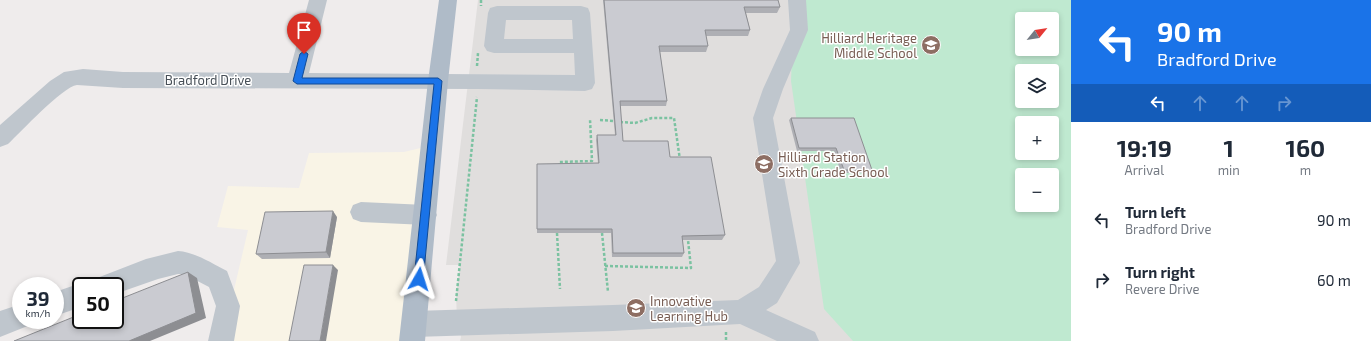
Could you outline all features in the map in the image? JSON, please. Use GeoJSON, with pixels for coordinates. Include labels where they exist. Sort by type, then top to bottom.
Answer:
{"type":"FeatureCollection","features":[{"type":"Feature","properties":{"kind":"main road"},"geometry":{"type":"LineString","coordinates":[[413,332],[426,216],[438,81],[448,0]]}},
{"type":"Feature","properties":{"kind":"street"},"geometry":{"type":"LineString","coordinates":[[297,81],[318,0]]}},
{"type":"Feature","properties":{"kind":"street"},"geometry":{"type":"LineString","coordinates":[[734,321],[768,295],[788,263],[763,118],[773,89],[799,30],[799,14],[796,0]]}},
{"type":"Feature","properties":{"kind":"street"},"geometry":{"type":"LineString","coordinates":[[515,7],[581,13],[583,46],[494,46],[497,13],[515,7]]}},
{"type":"Feature","properties":{"kind":"street","name":"Bradford Drive"},"geometry":{"type":"LineString","coordinates":[[0,138],[49,93],[69,78],[585,83],[583,46]]}},
{"type":"Feature","properties":{"kind":"street"},"geometry":{"type":"LineString","coordinates":[[361,212],[426,216]]}},
{"type":"Feature","properties":{"kind":"street"},"geometry":{"type":"LineString","coordinates":[[124,280],[181,262],[218,279],[228,306],[221,341]]}},
{"type":"Feature","properties":{"kind":"street"},"geometry":{"type":"LineString","coordinates":[[413,332],[613,318],[734,321],[806,341]]}},
{"type":"Feature","properties":{"kind":"street"},"geometry":{"type":"LineString","coordinates":[[0,324],[12,319]]}},
{"type":"Feature","properties":{"kind":"path"},"geometry":{"type":"LineString","coordinates":[[481,0],[481,11]]}},
{"type":"Feature","properties":{"kind":"path"},"geometry":{"type":"LineString","coordinates":[[456,307],[476,114],[478,48]]}},
{"type":"Feature","properties":{"kind":"path"},"geometry":{"type":"LineString","coordinates":[[620,122],[635,123],[652,118],[674,118],[680,162]]}},
{"type":"Feature","properties":{"kind":"path"},"geometry":{"type":"LineString","coordinates":[[560,168],[559,162],[592,161],[590,119]]}},
{"type":"Feature","properties":{"kind":"path"},"geometry":{"type":"LineString","coordinates":[[600,120],[614,121]]}},
{"type":"Feature","properties":{"kind":"path"},"geometry":{"type":"LineString","coordinates":[[557,233],[560,289]]}},
{"type":"Feature","properties":{"kind":"path"},"geometry":{"type":"LineString","coordinates":[[602,233],[608,292]]}},
{"type":"Feature","properties":{"kind":"path"},"geometry":{"type":"LineString","coordinates":[[605,266],[691,268],[688,240]]}},
{"type":"Feature","properties":{"kind":"path"},"geometry":{"type":"LineString","coordinates":[[726,341],[734,321]]}},
{"type":"Feature","properties":{"kind":"shaded area","name":"Hilliard Station Sixth Grade School"},"geometry":{"type":"Polygon","coordinates":[[[478,0],[1071,0],[1071,341],[460,341],[461,337],[457,321],[456,294],[460,265],[446,265],[478,0]]]}},
{"type":"Feature","properties":{"kind":"shaded area"},"geometry":{"type":"Polygon","coordinates":[[[433,145],[412,341],[222,341],[248,230],[217,227],[228,186],[299,188],[309,153],[404,152],[433,145]]]}},
{"type":"Feature","properties":{"kind":"green space"},"geometry":{"type":"Polygon","coordinates":[[[794,0],[1071,0],[1071,341],[853,341],[824,309],[791,81],[794,0]]]}},
{"type":"Feature","properties":{"kind":"building"},"geometry":{"type":"Polygon","coordinates":[[[604,0],[778,0],[780,7],[744,7],[750,30],[705,30],[708,46],[659,46],[667,101],[620,101],[623,141],[668,141],[670,157],[711,157],[725,235],[682,236],[684,253],[613,253],[612,229],[537,229],[537,164],[599,163],[597,135],[616,135],[604,0]]]}},
{"type":"Feature","properties":{"kind":"building"},"geometry":{"type":"Polygon","coordinates":[[[791,118],[854,118],[872,170],[844,170],[836,148],[799,148],[791,118]]]}},
{"type":"Feature","properties":{"kind":"building"},"geometry":{"type":"Polygon","coordinates":[[[333,211],[326,252],[256,254],[265,212],[333,211]]]}},
{"type":"Feature","properties":{"kind":"building"},"geometry":{"type":"Polygon","coordinates":[[[304,265],[333,265],[320,341],[289,341],[304,265]]]}},
{"type":"Feature","properties":{"kind":"building"},"geometry":{"type":"Polygon","coordinates":[[[188,272],[196,313],[129,341],[14,341],[44,329],[64,329],[64,321],[72,318],[72,329],[124,329],[124,297],[188,272]]]}},
{"type":"Feature","properties":{"kind":"place","name":"Hilliard Heritage Middle School"},"geometry":{"type":"Point","coordinates":[931,45]}},
{"type":"Feature","properties":{"kind":"place","name":"Hilliard Station Sixth Grade School"},"geometry":{"type":"Point","coordinates":[764,164]}},
{"type":"Feature","properties":{"kind":"place","name":"Innovative Learning Hub"},"geometry":{"type":"Point","coordinates":[636,308]}},
{"type":"Feature","properties":{"kind":"route"},"geometry":{"type":"LineString","coordinates":[[304,54],[297,81],[438,81],[419,279]]}}]}
